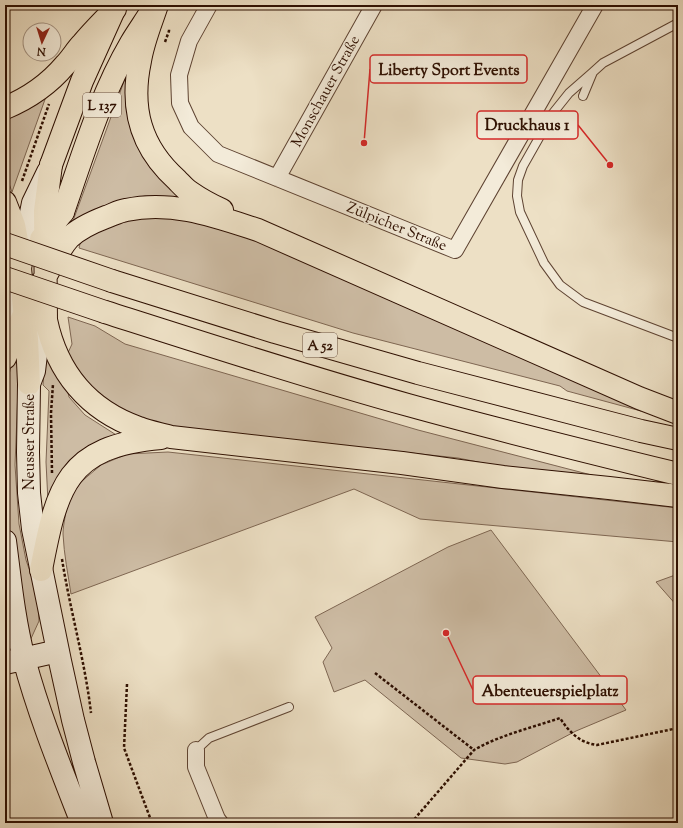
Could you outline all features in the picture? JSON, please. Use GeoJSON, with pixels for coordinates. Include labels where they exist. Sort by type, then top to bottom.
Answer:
{"type":"FeatureCollection","features":[{"type":"Feature","properties":{"kind":"main road","name":"Neusser Straße"},"geometry":{"type":"LineString","coordinates":[[102,823],[84,762],[58,651],[33,529],[29,493],[29,384],[34,371],[46,276],[63,212],[91,131],[110,84],[130,44],[156,5]]}},
{"type":"Feature","properties":{"kind":"main road"},"geometry":{"type":"LineString","coordinates":[[156,5],[142,53],[136,82],[136,100],[139,121],[148,145],[164,168],[190,192],[258,230]]}},
{"type":"Feature","properties":{"kind":"main road"},"geometry":{"type":"LineString","coordinates":[[5,108],[18,103],[35,93],[51,80],[116,7]]}},
{"type":"Feature","properties":{"kind":"main road","name":"L 137"},"geometry":{"type":"LineString","coordinates":[[5,343],[12,273],[33,203],[51,165],[82,82],[116,7]]}},
{"type":"Feature","properties":{"kind":"main road"},"geometry":{"type":"LineString","coordinates":[[51,165],[45,211],[46,320],[48,332],[59,362],[72,381],[92,403],[114,417],[139,428],[171,437],[402,463],[503,478],[678,496]]}},
{"type":"Feature","properties":{"kind":"main road"},"geometry":{"type":"LineString","coordinates":[[5,202],[14,225],[19,251],[12,273],[13,282],[5,295]]}},
{"type":"Feature","properties":{"kind":"main road"},"geometry":{"type":"LineString","coordinates":[[5,358],[10,342],[25,311],[60,251],[70,238],[97,221],[125,210],[154,206],[182,208],[216,216],[258,230],[639,398],[678,413]]}},
{"type":"Feature","properties":{"kind":"main road"},"geometry":{"type":"LineString","coordinates":[[12,273],[63,212]]}},
{"type":"Feature","properties":{"kind":"main road","name":"A 52"},"geometry":{"type":"LineString","coordinates":[[5,244],[112,281],[275,332],[418,373],[641,431],[678,439]]}},
{"type":"Feature","properties":{"kind":"main road"},"geometry":{"type":"LineString","coordinates":[[12,273],[25,311],[29,384]]}},
{"type":"Feature","properties":{"kind":"main road","name":"A 52"},"geometry":{"type":"LineString","coordinates":[[12,273],[105,312],[266,363],[407,405],[551,444],[678,474]]}},
{"type":"Feature","properties":{"kind":"main road"},"geometry":{"type":"LineString","coordinates":[[41,570],[49,529],[58,499],[66,483],[79,466],[96,454],[117,445],[142,440],[171,437]]}},
{"type":"Feature","properties":{"kind":"main road"},"geometry":{"type":"LineString","coordinates":[[5,541],[11,590],[14,661],[50,741],[82,823]]}},
{"type":"Feature","properties":{"kind":"main road"},"geometry":{"type":"LineString","coordinates":[[5,610],[11,590]]}},
{"type":"Feature","properties":{"kind":"main road"},"geometry":{"type":"LineString","coordinates":[[14,661],[58,651]]}},
{"type":"Feature","properties":{"kind":"street"},"geometry":{"type":"LineString","coordinates":[[209,5],[190,41],[180,75],[180,103],[191,127],[218,154],[277,178]]}},
{"type":"Feature","properties":{"kind":"street","name":"Monschauer Straße"},"geometry":{"type":"LineString","coordinates":[[277,178],[374,5]]}},
{"type":"Feature","properties":{"kind":"street","name":"Zülpicher Straße"},"geometry":{"type":"LineString","coordinates":[[277,178],[455,250],[595,5]]}},
{"type":"Feature","properties":{"kind":"street"},"geometry":{"type":"LineString","coordinates":[[196,750],[196,767],[220,823]]}},
{"type":"Feature","properties":{"kind":"lane"},"geometry":{"type":"LineString","coordinates":[[678,23],[603,63],[569,93],[553,113],[523,166],[518,180],[517,196],[520,212],[544,263],[560,285],[583,302],[678,338]]}},
{"type":"Feature","properties":{"kind":"lane"},"geometry":{"type":"LineString","coordinates":[[583,96],[593,72]]}},
{"type":"Feature","properties":{"kind":"lane"},"geometry":{"type":"LineString","coordinates":[[196,750],[210,738],[289,707]]}},
{"type":"Feature","properties":{"kind":"path"},"geometry":{"type":"LineString","coordinates":[[21,184],[50,104],[53,91],[51,80]]}},
{"type":"Feature","properties":{"kind":"path"},"geometry":{"type":"LineString","coordinates":[[375,673],[474,750]]}},
{"type":"Feature","properties":{"kind":"path"},"geometry":{"type":"LineString","coordinates":[[127,684],[124,748],[152,823]]}},
{"type":"Feature","properties":{"kind":"path"},"geometry":{"type":"LineString","coordinates":[[411,823],[474,750],[498,738],[560,718],[568,731],[589,744],[597,744],[678,728]]}},
{"type":"Feature","properties":{"kind":"shaded area"},"geometry":{"type":"Polygon","coordinates":[[[126,76],[132,77],[179,197],[145,196],[117,201],[94,210],[91,216],[70,229],[126,76]]]}},
{"type":"Feature","properties":{"kind":"shaded area"},"geometry":{"type":"Polygon","coordinates":[[[48,91],[12,192],[5,172],[5,113],[48,91]]]}},
{"type":"Feature","properties":{"kind":"shaded area"},"geometry":{"type":"Polygon","coordinates":[[[150,213],[221,225],[636,406],[641,411],[567,391],[560,386],[353,333],[79,248],[82,236],[109,223],[150,213]]]}},
{"type":"Feature","properties":{"kind":"shaded area"},"geometry":{"type":"Polygon","coordinates":[[[68,317],[95,326],[125,344],[418,430],[630,485],[518,470],[458,458],[176,428],[143,420],[110,403],[83,380],[67,355],[72,344],[68,317]]]}},
{"type":"Feature","properties":{"kind":"shaded area"},"geometry":{"type":"Polygon","coordinates":[[[16,356],[19,364],[15,465],[19,524],[26,560],[37,592],[39,621],[29,643],[18,596],[7,515],[5,471],[5,391],[13,358],[16,356]]]}},
{"type":"Feature","properties":{"kind":"shaded area"},"geometry":{"type":"Polygon","coordinates":[[[48,359],[67,388],[69,397],[85,415],[121,438],[48,502],[46,462],[49,391],[43,385],[45,360],[48,359]]]}},
{"type":"Feature","properties":{"kind":"shaded area"},"geometry":{"type":"Polygon","coordinates":[[[168,452],[678,508],[678,542],[420,519],[354,489],[71,594],[63,534],[66,502],[82,481],[101,465],[127,454],[168,452]]]}},
{"type":"Feature","properties":{"kind":"shaded area"},"geometry":{"type":"Polygon","coordinates":[[[491,530],[626,710],[576,731],[517,762],[505,764],[461,758],[365,680],[334,692],[323,662],[332,648],[315,617],[448,547],[491,530]]]}},
{"type":"Feature","properties":{"kind":"shaded area"},"geometry":{"type":"Polygon","coordinates":[[[678,574],[678,607],[656,582],[678,574]]]}},
{"type":"Feature","properties":{"kind":"place","name":"Liberty Sport Events"},"geometry":{"type":"Point","coordinates":[364,143]}},
{"type":"Feature","properties":{"kind":"place","name":"Druckhaus 1"},"geometry":{"type":"Point","coordinates":[610,165]}},
{"type":"Feature","properties":{"kind":"place","name":"Abenteuerspielplatz"},"geometry":{"type":"Point","coordinates":[446,633]}}]}
